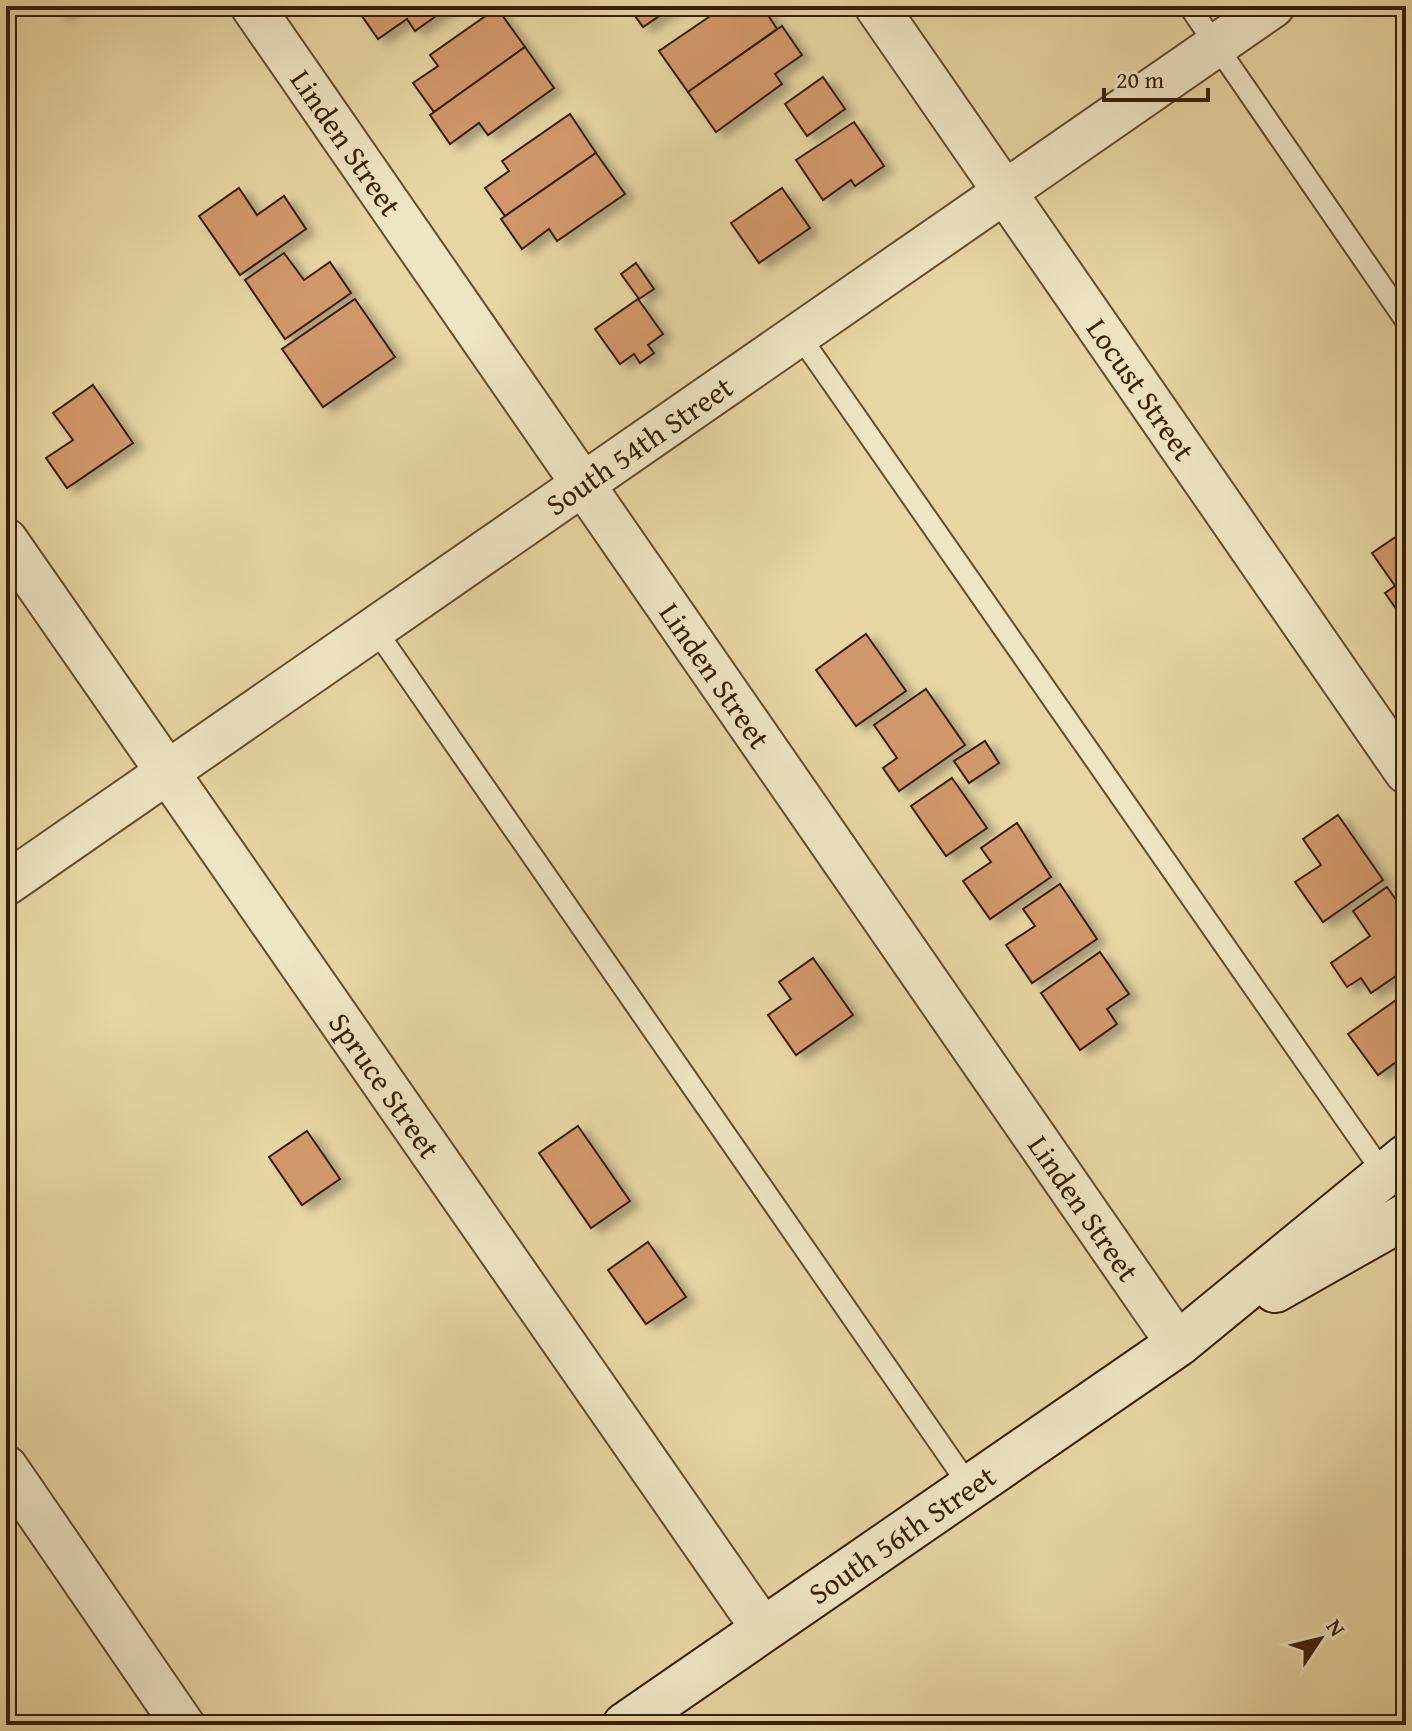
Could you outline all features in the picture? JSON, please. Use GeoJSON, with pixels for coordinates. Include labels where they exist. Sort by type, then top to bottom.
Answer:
{"type":"FeatureCollection","features":[{"type":"Feature","properties":{"kind":"main road","name":"South 56th Street"},"geometry":{"type":"LineString","coordinates":[[625,1725],[1178,1344],[1395,1166]]}},
{"type":"Feature","properties":{"kind":"main road","name":"South 56th Street"},"geometry":{"type":"LineString","coordinates":[[1178,1344],[1406,1216]]}},
{"type":"Feature","properties":{"kind":"street","name":"Linden Street"},"geometry":{"type":"LineString","coordinates":[[252,6],[1178,1344]]}},
{"type":"Feature","properties":{"kind":"street","name":"Locust Street"},"geometry":{"type":"LineString","coordinates":[[876,6],[1406,772]]}},
{"type":"Feature","properties":{"kind":"street","name":"South 54th Street"},"geometry":{"type":"LineString","coordinates":[[6,884],[1273,6]]}},
{"type":"Feature","properties":{"kind":"street","name":"Spruce Street"},"geometry":{"type":"LineString","coordinates":[[6,540],[763,1629]]}},
{"type":"Feature","properties":{"kind":"street"},"geometry":{"type":"LineString","coordinates":[[6,1467],[183,1725]]}},
{"type":"Feature","properties":{"kind":"lane"},"geometry":{"type":"LineString","coordinates":[[1189,6],[1406,321]]}},
{"type":"Feature","properties":{"kind":"lane"},"geometry":{"type":"LineString","coordinates":[[799,335],[1395,1166]]}},
{"type":"Feature","properties":{"kind":"lane"},"geometry":{"type":"LineString","coordinates":[[375,629],[970,1487]]}},
{"type":"Feature","properties":{"kind":"building"},"geometry":{"type":"Polygon","coordinates":[[[55,6],[74,6],[61,15],[55,6]]]}},
{"type":"Feature","properties":{"kind":"building"},"geometry":{"type":"Polygon","coordinates":[[[362,6],[450,6],[415,31],[407,19],[378,39],[357,9],[362,6]]]}},
{"type":"Feature","properties":{"kind":"building"},"geometry":{"type":"Polygon","coordinates":[[[628,6],[674,6],[643,27],[628,6]]]}},
{"type":"Feature","properties":{"kind":"building"},"geometry":{"type":"Polygon","coordinates":[[[725,6],[734,16],[749,6],[762,6],[777,29],[688,92],[659,51],[725,6]]]}},
{"type":"Feature","properties":{"kind":"building"},"geometry":{"type":"Polygon","coordinates":[[[497,8],[525,47],[434,112],[413,83],[438,66],[430,55],[497,8]]]}},
{"type":"Feature","properties":{"kind":"building"},"geometry":{"type":"Polygon","coordinates":[[[782,26],[802,55],[775,74],[782,84],[716,132],[688,92],[782,26]]]}},
{"type":"Feature","properties":{"kind":"building"},"geometry":{"type":"Polygon","coordinates":[[[525,47],[554,88],[488,135],[479,123],[450,144],[430,115],[525,47]]]}},
{"type":"Feature","properties":{"kind":"building"},"geometry":{"type":"Polygon","coordinates":[[[823,77],[845,109],[807,136],[785,104],[823,77]]]}},
{"type":"Feature","properties":{"kind":"building"},"geometry":{"type":"Polygon","coordinates":[[[570,114],[596,153],[505,216],[485,188],[509,171],[502,161],[570,114]]]}},
{"type":"Feature","properties":{"kind":"building"},"geometry":{"type":"Polygon","coordinates":[[[854,122],[884,166],[855,186],[851,180],[823,200],[796,160],[854,122]]]}},
{"type":"Feature","properties":{"kind":"building"},"geometry":{"type":"Polygon","coordinates":[[[596,153],[625,194],[557,241],[549,229],[522,249],[501,219],[596,153]]]}},
{"type":"Feature","properties":{"kind":"building"},"geometry":{"type":"Polygon","coordinates":[[[239,188],[257,215],[284,196],[306,229],[240,275],[199,216],[239,188]]]}},
{"type":"Feature","properties":{"kind":"building"},"geometry":{"type":"Polygon","coordinates":[[[782,188],[810,228],[759,263],[731,223],[782,188]]]}},
{"type":"Feature","properties":{"kind":"building"},"geometry":{"type":"Polygon","coordinates":[[[284,253],[304,280],[330,262],[351,293],[285,339],[245,280],[284,253]]]}},
{"type":"Feature","properties":{"kind":"building"},"geometry":{"type":"Polygon","coordinates":[[[636,263],[654,289],[639,299],[621,274],[636,263]]]}},
{"type":"Feature","properties":{"kind":"building"},"geometry":{"type":"Polygon","coordinates":[[[355,299],[395,357],[323,407],[282,349],[355,299]]]}},
{"type":"Feature","properties":{"kind":"building"},"geometry":{"type":"Polygon","coordinates":[[[638,299],[663,334],[648,345],[654,353],[640,363],[634,354],[620,364],[595,329],[638,299]]]}},
{"type":"Feature","properties":{"kind":"building"},"geometry":{"type":"Polygon","coordinates":[[[93,385],[133,443],[67,488],[46,458],[73,440],[53,413],[93,385]]]}},
{"type":"Feature","properties":{"kind":"building"},"geometry":{"type":"Polygon","coordinates":[[[1406,530],[1406,623],[1385,593],[1395,586],[1372,553],[1406,530]]]}},
{"type":"Feature","properties":{"kind":"building"},"geometry":{"type":"Polygon","coordinates":[[[866,634],[906,691],[856,726],[816,670],[866,634]]]}},
{"type":"Feature","properties":{"kind":"building"},"geometry":{"type":"Polygon","coordinates":[[[926,689],[965,745],[899,791],[883,768],[897,758],[874,725],[926,689]]]}},
{"type":"Feature","properties":{"kind":"building"},"geometry":{"type":"Polygon","coordinates":[[[985,741],[999,763],[969,783],[954,761],[985,741]]]}},
{"type":"Feature","properties":{"kind":"building"},"geometry":{"type":"Polygon","coordinates":[[[952,778],[987,828],[946,856],[911,806],[952,778]]]}},
{"type":"Feature","properties":{"kind":"building"},"geometry":{"type":"Polygon","coordinates":[[[1338,815],[1383,880],[1323,922],[1295,882],[1321,865],[1303,839],[1338,815]]]}},
{"type":"Feature","properties":{"kind":"building"},"geometry":{"type":"Polygon","coordinates":[[[1017,823],[1051,877],[990,919],[963,881],[991,862],[981,848],[1017,823]]]}},
{"type":"Feature","properties":{"kind":"building"},"geometry":{"type":"Polygon","coordinates":[[[1060,884],[1097,939],[1032,983],[1006,945],[1035,926],[1023,909],[1060,884]]]}},
{"type":"Feature","properties":{"kind":"building"},"geometry":{"type":"Polygon","coordinates":[[[1387,887],[1406,914],[1406,969],[1371,993],[1361,978],[1347,987],[1331,963],[1370,936],[1353,911],[1387,887]]]}},
{"type":"Feature","properties":{"kind":"building"},"geometry":{"type":"Polygon","coordinates":[[[1100,952],[1129,994],[1107,1009],[1117,1024],[1080,1050],[1041,993],[1100,952]]]}},
{"type":"Feature","properties":{"kind":"building"},"geometry":{"type":"Polygon","coordinates":[[[813,958],[853,1015],[796,1055],[768,1015],[791,999],[779,982],[813,958]]]}},
{"type":"Feature","properties":{"kind":"building"},"geometry":{"type":"Polygon","coordinates":[[[1406,993],[1406,1055],[1378,1075],[1348,1034],[1406,993]]]}},
{"type":"Feature","properties":{"kind":"building"},"geometry":{"type":"Polygon","coordinates":[[[578,1126],[630,1201],[591,1228],[539,1153],[578,1126]]]}},
{"type":"Feature","properties":{"kind":"building"},"geometry":{"type":"Polygon","coordinates":[[[307,1131],[340,1179],[302,1205],[269,1157],[307,1131]]]}},
{"type":"Feature","properties":{"kind":"building"},"geometry":{"type":"Polygon","coordinates":[[[648,1242],[686,1297],[646,1324],[608,1270],[648,1242]]]}}]}
